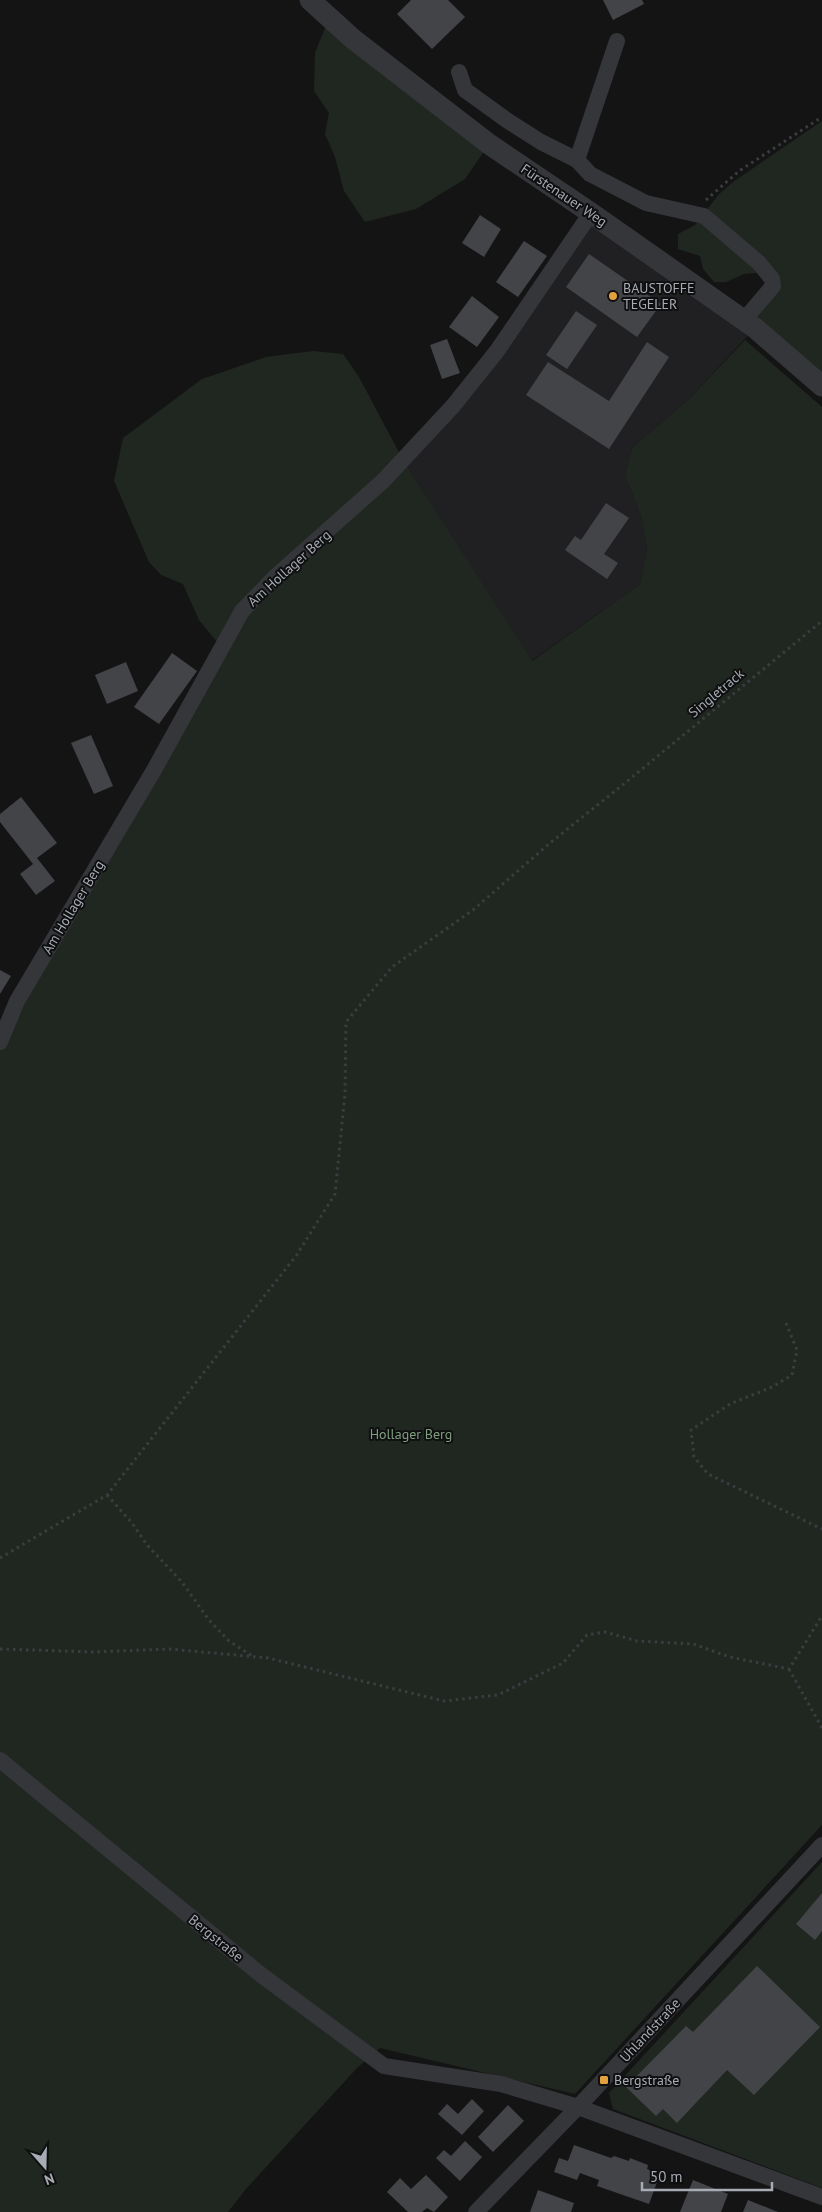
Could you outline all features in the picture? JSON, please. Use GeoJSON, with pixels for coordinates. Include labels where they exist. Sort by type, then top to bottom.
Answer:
{"type":"FeatureCollection","features":[{"type":"Feature","properties":{"kind":"street","name":"Fürstenauer Weg"},"geometry":{"type":"LineString","coordinates":[[310,0],[354,39],[490,144],[744,320],[822,386]]}},
{"type":"Feature","properties":{"kind":"street"},"geometry":{"type":"LineString","coordinates":[[578,160],[617,41]]}},
{"type":"Feature","properties":{"kind":"street"},"geometry":{"type":"LineString","coordinates":[[459,72],[465,90],[541,142],[578,160],[590,174],[646,203],[704,216],[759,263],[772,279],[773,286],[744,320]]}},
{"type":"Feature","properties":{"kind":"street","name":"Am Hollager Berg"},"geometry":{"type":"LineString","coordinates":[[0,1042],[17,1001],[154,770],[242,611],[275,577],[383,481],[453,406],[497,351],[591,213]]}},
{"type":"Feature","properties":{"kind":"street","name":"Bergstraße"},"geometry":{"type":"LineString","coordinates":[[0,1760],[260,1974],[384,2066],[501,2084],[578,2107],[822,2197]]}},
{"type":"Feature","properties":{"kind":"street","name":"Uhlandstraße"},"geometry":{"type":"LineString","coordinates":[[476,2212],[578,2107],[822,1845]]}},
{"type":"Feature","properties":{"kind":"path"},"geometry":{"type":"LineString","coordinates":[[696,214],[698,208],[716,189],[822,116]]}},
{"type":"Feature","properties":{"kind":"path","name":"Singletrack"},"geometry":{"type":"LineString","coordinates":[[107,1495],[296,1256],[335,1194],[345,1094],[346,1022],[392,967],[472,910],[550,843],[822,621]]}},
{"type":"Feature","properties":{"kind":"path"},"geometry":{"type":"LineString","coordinates":[[786,1322],[797,1350],[792,1375],[772,1387],[730,1404],[691,1430],[694,1457],[708,1474],[822,1530]]}},
{"type":"Feature","properties":{"kind":"path"},"geometry":{"type":"LineString","coordinates":[[0,1558],[107,1495],[132,1523],[147,1545],[182,1582],[209,1620],[230,1641],[254,1657]]}},
{"type":"Feature","properties":{"kind":"path"},"geometry":{"type":"LineString","coordinates":[[789,1669],[822,1616]]}},
{"type":"Feature","properties":{"kind":"path"},"geometry":{"type":"LineString","coordinates":[[0,1649],[94,1652],[169,1648],[268,1658],[444,1701],[498,1695],[563,1663],[587,1635],[605,1632],[637,1641],[693,1644],[730,1656],[789,1669],[822,1728]]}},
{"type":"Feature","properties":{"kind":"shaded area"},"geometry":{"type":"Polygon","coordinates":[[[591,213],[755,328],[688,400],[632,448],[625,475],[641,516],[647,550],[640,584],[531,661],[403,460],[453,406],[591,213]]]}},
{"type":"Feature","properties":{"kind":"green space"},"geometry":{"type":"Polygon","coordinates":[[[329,18],[489,144],[465,179],[416,209],[365,222],[344,191],[335,157],[325,134],[329,113],[314,91],[315,53],[329,18]]]}},
{"type":"Feature","properties":{"kind":"green space"},"geometry":{"type":"Polygon","coordinates":[[[822,121],[822,386],[744,320],[762,299],[767,272],[744,274],[726,282],[714,282],[703,269],[700,256],[678,249],[678,234],[695,225],[719,194],[733,182],[822,121]]]}},
{"type":"Feature","properties":{"kind":"green space","name":"Hollager Berg"},"geometry":{"type":"Polygon","coordinates":[[[745,340],[822,407],[822,1825],[575,2094],[380,2048],[357,2068],[246,2189],[228,2212],[0,2212],[0,1042],[222,648],[199,620],[183,584],[161,575],[149,562],[114,481],[123,438],[202,379],[266,357],[313,351],[343,354],[359,377],[403,460],[532,661],[640,584],[647,550],[641,516],[625,475],[632,448],[688,400],[745,340]]]}},
{"type":"Feature","properties":{"kind":"green space"},"geometry":{"type":"Polygon","coordinates":[[[822,1862],[822,2188],[613,2109],[609,2093],[822,1862]]]}},
{"type":"Feature","properties":{"kind":"building"},"geometry":{"type":"Polygon","coordinates":[[[411,0],[448,0],[465,17],[432,49],[397,14],[411,0]]]}},
{"type":"Feature","properties":{"kind":"building"},"geometry":{"type":"Polygon","coordinates":[[[603,0],[642,0],[644,4],[613,20],[603,0]]]}},
{"type":"Feature","properties":{"kind":"building"},"geometry":{"type":"Polygon","coordinates":[[[480,215],[501,229],[484,257],[462,243],[480,215]]]}},
{"type":"Feature","properties":{"kind":"building"},"geometry":{"type":"Polygon","coordinates":[[[524,241],[547,256],[518,297],[496,282],[524,241]]]}},
{"type":"Feature","properties":{"kind":"building","name":"BAUSTOFFE TEGELER"},"geometry":{"type":"Polygon","coordinates":[[[589,254],[661,304],[637,337],[566,287],[589,254]]]}},
{"type":"Feature","properties":{"kind":"building"},"geometry":{"type":"Polygon","coordinates":[[[472,296],[499,317],[477,347],[449,327],[472,296]]]}},
{"type":"Feature","properties":{"kind":"building"},"geometry":{"type":"Polygon","coordinates":[[[576,311],[597,325],[567,369],[546,355],[576,311]]]}},
{"type":"Feature","properties":{"kind":"building"},"geometry":{"type":"Polygon","coordinates":[[[447,339],[460,373],[442,379],[430,345],[447,339]]]}},
{"type":"Feature","properties":{"kind":"building"},"geometry":{"type":"Polygon","coordinates":[[[647,342],[669,357],[609,449],[526,395],[548,362],[609,401],[647,342]]]}},
{"type":"Feature","properties":{"kind":"building"},"geometry":{"type":"Polygon","coordinates":[[[606,503],[629,518],[604,554],[618,563],[607,579],[565,550],[575,536],[581,540],[606,503]]]}},
{"type":"Feature","properties":{"kind":"building"},"geometry":{"type":"Polygon","coordinates":[[[172,653],[197,671],[159,724],[134,707],[172,653]]]}},
{"type":"Feature","properties":{"kind":"building"},"geometry":{"type":"Polygon","coordinates":[[[126,662],[138,691],[107,704],[95,675],[126,662]]]}},
{"type":"Feature","properties":{"kind":"building"},"geometry":{"type":"Polygon","coordinates":[[[91,735],[113,786],[94,794],[71,743],[91,735]]]}},
{"type":"Feature","properties":{"kind":"building"},"geometry":{"type":"Polygon","coordinates":[[[21,797],[57,843],[37,858],[55,881],[36,895],[20,874],[33,864],[0,822],[0,814],[21,797]]]}},
{"type":"Feature","properties":{"kind":"building"},"geometry":{"type":"Polygon","coordinates":[[[0,970],[11,976],[0,994],[0,970]]]}},
{"type":"Feature","properties":{"kind":"building"},"geometry":{"type":"Polygon","coordinates":[[[822,1893],[822,1931],[815,1940],[796,1924],[822,1893]]]}},
{"type":"Feature","properties":{"kind":"building"},"geometry":{"type":"Polygon","coordinates":[[[757,1966],[820,2027],[754,2095],[727,2070],[677,2123],[663,2109],[656,2116],[626,2087],[686,2026],[693,2032],[757,1966]]]}},
{"type":"Feature","properties":{"kind":"building"},"geometry":{"type":"Polygon","coordinates":[[[472,2099],[484,2111],[462,2135],[438,2114],[447,2104],[458,2114],[472,2099]]]}},
{"type":"Feature","properties":{"kind":"building"},"geometry":{"type":"Polygon","coordinates":[[[508,2105],[524,2121],[493,2152],[478,2137],[508,2105]]]}},
{"type":"Feature","properties":{"kind":"building"},"geometry":{"type":"Polygon","coordinates":[[[465,2141],[482,2157],[460,2181],[436,2158],[444,2150],[451,2156],[465,2141]]]}},
{"type":"Feature","properties":{"kind":"building"},"geometry":{"type":"Polygon","coordinates":[[[574,2145],[611,2158],[614,2156],[629,2161],[630,2158],[648,2165],[647,2169],[660,2174],[649,2204],[597,2186],[599,2180],[580,2173],[577,2180],[554,2172],[559,2158],[568,2161],[574,2145]]]}},
{"type":"Feature","properties":{"kind":"building"},"geometry":{"type":"Polygon","coordinates":[[[426,2175],[448,2197],[434,2212],[427,2208],[422,2212],[408,2212],[387,2192],[400,2178],[411,2189],[426,2175]]]}},
{"type":"Feature","properties":{"kind":"building"},"geometry":{"type":"Polygon","coordinates":[[[693,2180],[728,2194],[721,2212],[680,2212],[693,2180]]]}},
{"type":"Feature","properties":{"kind":"building"},"geometry":{"type":"Polygon","coordinates":[[[538,2190],[574,2203],[571,2212],[530,2212],[538,2190]]]}},
{"type":"Feature","properties":{"kind":"building"},"geometry":{"type":"Polygon","coordinates":[[[748,2200],[778,2212],[743,2212],[748,2200]]]}},
{"type":"Feature","properties":{"kind":"place","name":"BAUSTOFFE TEGELER"},"geometry":{"type":"Point","coordinates":[613,296]}},
{"type":"Feature","properties":{"kind":"place","name":"Bergstraße"},"geometry":{"type":"Point","coordinates":[604,2080]}}]}
